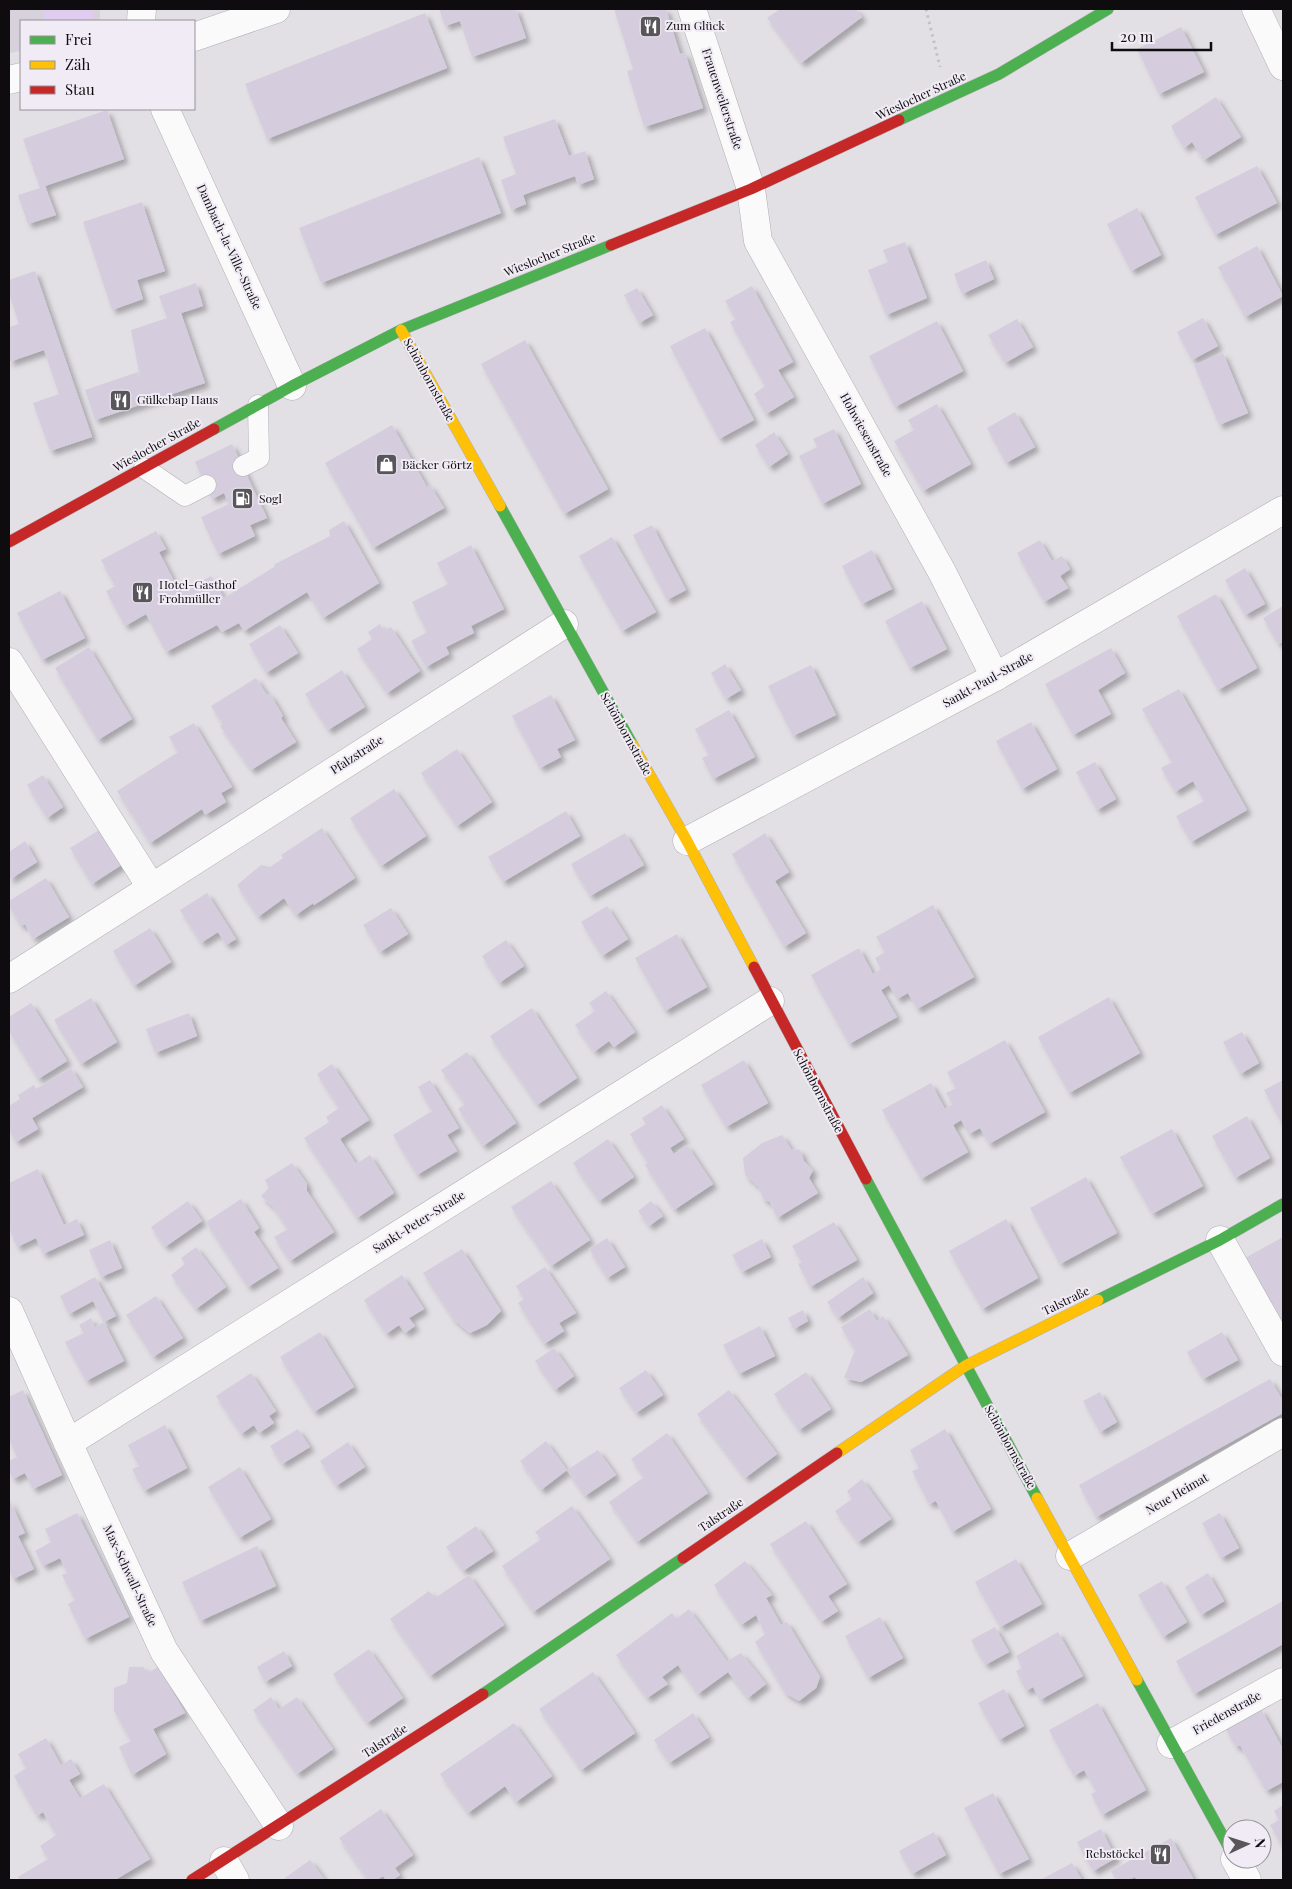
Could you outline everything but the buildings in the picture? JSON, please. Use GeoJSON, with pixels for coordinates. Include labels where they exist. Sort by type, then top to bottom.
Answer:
{"type":"FeatureCollection","features":[{"type":"Feature","properties":{"kind":"street"},"geometry":{"type":"LineString","coordinates":[[195,37],[276,9]]}},
{"type":"Feature","properties":{"kind":"street","name":"Frauenweilerstraße"},"geometry":{"type":"LineString","coordinates":[[692,9],[751,189]]}},
{"type":"Feature","properties":{"kind":"street","name":"Wieslocher Straße"},"geometry":{"type":"LineString","coordinates":[[9,542],[292,386],[401,330],[751,189],[999,74],[1108,9]]}},
{"type":"Feature","properties":{"kind":"street"},"geometry":{"type":"LineString","coordinates":[[1256,9],[1283,66]]}},
{"type":"Feature","properties":{"kind":"street","name":"Dambach-la-Ville-Straße"},"geometry":{"type":"LineString","coordinates":[[165,110],[292,386]]}},
{"type":"Feature","properties":{"kind":"street","name":"Hohwiesenstraße"},"geometry":{"type":"LineString","coordinates":[[751,189],[758,241],[942,572],[995,677]]}},
{"type":"Feature","properties":{"kind":"street","name":"Schönbornstraße"},"geometry":{"type":"LineString","coordinates":[[401,330],[686,841],[965,1366],[1222,1835]]}},
{"type":"Feature","properties":{"kind":"street","name":"Sankt-Paul-Straße"},"geometry":{"type":"LineString","coordinates":[[686,841],[995,677],[1283,510]]}},
{"type":"Feature","properties":{"kind":"street","name":"Pfalzstraße"},"geometry":{"type":"LineString","coordinates":[[9,979],[564,624]]}},
{"type":"Feature","properties":{"kind":"street"},"geometry":{"type":"LineString","coordinates":[[9,662],[151,887]]}},
{"type":"Feature","properties":{"kind":"street","name":"Sankt-Peter-Straße"},"geometry":{"type":"LineString","coordinates":[[68,1443],[770,1001]]}},
{"type":"Feature","properties":{"kind":"street","name":"Talstraße"},"geometry":{"type":"LineString","coordinates":[[192,1880],[230,1871],[279,1826],[484,1693],[965,1366],[1220,1240],[1283,1204]]}},
{"type":"Feature","properties":{"kind":"street"},"geometry":{"type":"LineString","coordinates":[[1220,1240],[1283,1352]]}},
{"type":"Feature","properties":{"kind":"street","name":"Max-Schwall-Straße"},"geometry":{"type":"LineString","coordinates":[[9,1311],[164,1651],[279,1826]]}},
{"type":"Feature","properties":{"kind":"street","name":"Neue Heimat"},"geometry":{"type":"LineString","coordinates":[[1070,1556],[1283,1432]]}},
{"type":"Feature","properties":{"kind":"street","name":"Friedenstraße"},"geometry":{"type":"LineString","coordinates":[[1171,1744],[1283,1682]]}},
{"type":"Feature","properties":{"kind":"street"},"geometry":{"type":"LineString","coordinates":[[1241,1869],[1247,1880]]}},
{"type":"Feature","properties":{"kind":"lane"},"geometry":{"type":"LineString","coordinates":[[243,466],[259,458],[258,405]]}},
{"type":"Feature","properties":{"kind":"lane"},"geometry":{"type":"LineString","coordinates":[[144,468],[185,496],[206,485]]}},
{"type":"Feature","properties":{"kind":"path"},"geometry":{"type":"LineString","coordinates":[[926,9],[948,99]]}},
{"type":"Feature","properties":{"kind":"shaded area"},"geometry":{"type":"Polygon","coordinates":[[[9,9],[100,9],[100,20],[20,20],[20,51],[9,53],[9,9]]]}},
{"type":"Feature","properties":{"kind":"shaded area"},"geometry":{"type":"Polygon","coordinates":[[[44,9],[93,9],[93,20],[44,20],[44,9]]]}},
{"type":"Feature","properties":{"kind":"traffic: fast"},"geometry":{"type":"LineString","coordinates":[[899,120],[999,74],[1108,9]]}},
{"type":"Feature","properties":{"kind":"traffic: fast"},"geometry":{"type":"LineString","coordinates":[[214,429],[292,386],[401,330],[611,245]]}},
{"type":"Feature","properties":{"kind":"traffic: fast"},"geometry":{"type":"LineString","coordinates":[[500,506],[632,744]]}},
{"type":"Feature","properties":{"kind":"traffic: fast"},"geometry":{"type":"LineString","coordinates":[[866,1179],[1037,1498]]}},
{"type":"Feature","properties":{"kind":"traffic: fast"},"geometry":{"type":"LineString","coordinates":[[1098,1300],[1220,1240],[1283,1204]]}},
{"type":"Feature","properties":{"kind":"traffic: fast"},"geometry":{"type":"LineString","coordinates":[[483,1694],[683,1558]]}},
{"type":"Feature","properties":{"kind":"traffic: fast"},"geometry":{"type":"LineString","coordinates":[[1137,1680],[1222,1835]]}},
{"type":"Feature","properties":{"kind":"traffic: slow"},"geometry":{"type":"LineString","coordinates":[[401,330],[500,506]]}},
{"type":"Feature","properties":{"kind":"traffic: slow"},"geometry":{"type":"LineString","coordinates":[[632,744],[687,841],[754,967]]}},
{"type":"Feature","properties":{"kind":"traffic: slow"},"geometry":{"type":"LineString","coordinates":[[837,1453],[965,1366],[1098,1300]]}},
{"type":"Feature","properties":{"kind":"traffic: slow"},"geometry":{"type":"LineString","coordinates":[[1037,1498],[1137,1680]]}},
{"type":"Feature","properties":{"kind":"traffic: jam"},"geometry":{"type":"LineString","coordinates":[[611,245],[751,189],[899,120]]}},
{"type":"Feature","properties":{"kind":"traffic: jam"},"geometry":{"type":"LineString","coordinates":[[9,542],[214,429]]}},
{"type":"Feature","properties":{"kind":"traffic: jam"},"geometry":{"type":"LineString","coordinates":[[754,967],[866,1179]]}},
{"type":"Feature","properties":{"kind":"traffic: jam"},"geometry":{"type":"LineString","coordinates":[[683,1558],[837,1453]]}},
{"type":"Feature","properties":{"kind":"traffic: jam"},"geometry":{"type":"LineString","coordinates":[[192,1880],[483,1694]]}},
{"type":"Feature","properties":{"kind":"place","name":"Zum Glück"},"geometry":{"type":"Point","coordinates":[650,26]}},
{"type":"Feature","properties":{"kind":"place","name":"Gülkebap Haus"},"geometry":{"type":"Point","coordinates":[121,400]}},
{"type":"Feature","properties":{"kind":"place","name":"Bäcker Görtz"},"geometry":{"type":"Point","coordinates":[386,465]}},
{"type":"Feature","properties":{"kind":"place","name":"Sogl"},"geometry":{"type":"Point","coordinates":[243,499]}},
{"type":"Feature","properties":{"kind":"place","name":"Hotel-Gasthof Frohmüller"},"geometry":{"type":"Point","coordinates":[143,592]}},
{"type":"Feature","properties":{"kind":"place","name":"Rebstöckel"},"geometry":{"type":"Point","coordinates":[1160,1854]}}]}
